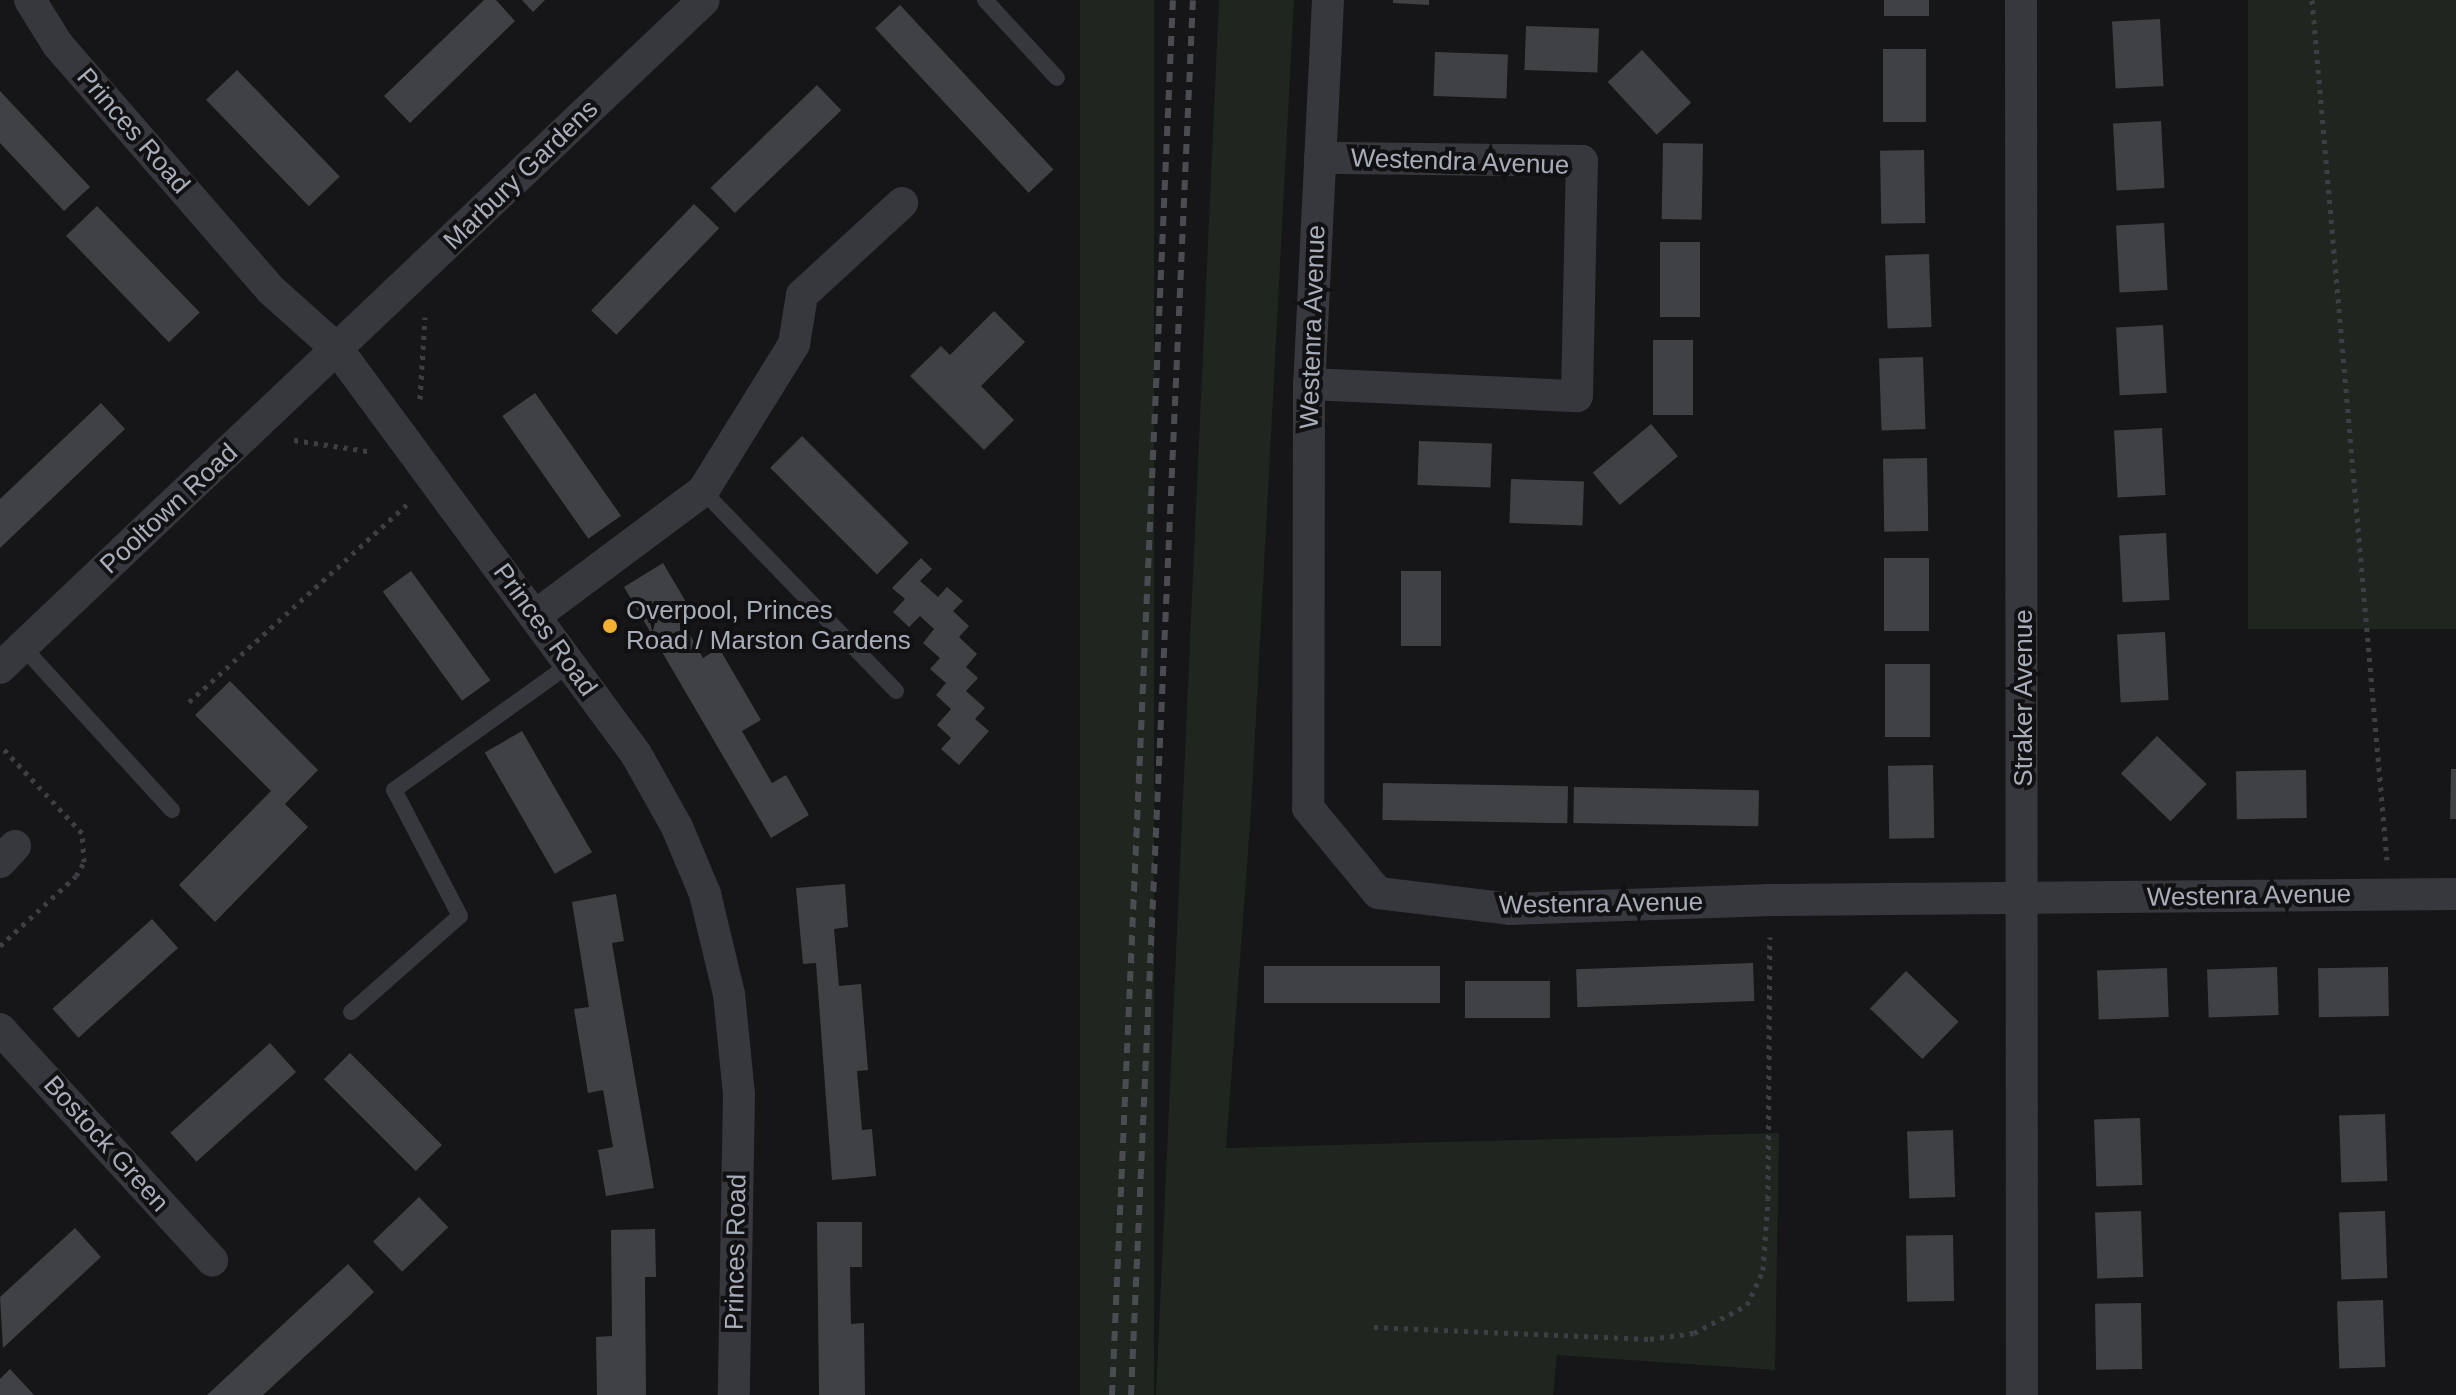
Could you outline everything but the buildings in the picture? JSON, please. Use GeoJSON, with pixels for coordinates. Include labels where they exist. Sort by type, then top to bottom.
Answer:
{"type":"FeatureCollection","features":[{"type":"Feature","properties":{"kind":"street","name":"Princes Road"},"geometry":{"type":"LineString","coordinates":[[30,0],[58,45],[260,278],[338,350],[636,754],[677,827],[705,894],[729,994],[739,1094],[734,1395]]}},
{"type":"Feature","properties":{"kind":"street","name":"Marbury Gardens"},"geometry":{"type":"LineString","coordinates":[[338,350],[704,0]]}},
{"type":"Feature","properties":{"kind":"street","name":"Westenra Avenue"},"geometry":{"type":"LineString","coordinates":[[1328,0],[1309,384],[1308,808],[1378,893],[1510,909],[1771,900],[2456,894]]}},
{"type":"Feature","properties":{"kind":"street","name":"Straker Avenue"},"geometry":{"type":"LineString","coordinates":[[2021,0],[2025,899],[2022,1395]]}},
{"type":"Feature","properties":{"kind":"street","name":"Westendra Avenue"},"geometry":{"type":"LineString","coordinates":[[1309,384],[1577,396],[1582,161],[1320,158]]}},
{"type":"Feature","properties":{"kind":"street"},"geometry":{"type":"LineString","coordinates":[[535,616],[703,491],[794,344],[802,295],[902,203]]}},
{"type":"Feature","properties":{"kind":"street","name":"Pooltown Road"},"geometry":{"type":"LineString","coordinates":[[11,658],[338,350]]}},
{"type":"Feature","properties":{"kind":"street","name":"Bostock Green"},"geometry":{"type":"LineString","coordinates":[[0,1029],[212,1260]]}},
{"type":"Feature","properties":{"kind":"lane"},"geometry":{"type":"LineString","coordinates":[[985,0],[1057,78]]}},
{"type":"Feature","properties":{"kind":"lane"},"geometry":{"type":"LineString","coordinates":[[703,491],[896,691]]}},
{"type":"Feature","properties":{"kind":"lane"},"geometry":{"type":"LineString","coordinates":[[11,658],[172,810]]}},
{"type":"Feature","properties":{"kind":"lane"},"geometry":{"type":"LineString","coordinates":[[351,1012],[460,916],[394,790],[570,664]]}},
{"type":"Feature","properties":{"kind":"path"},"geometry":{"type":"LineString","coordinates":[[2312,0],[2390,894]]}},
{"type":"Feature","properties":{"kind":"path"},"geometry":{"type":"LineString","coordinates":[[189,702],[426,469],[427,265]]}},
{"type":"Feature","properties":{"kind":"path"},"geometry":{"type":"LineString","coordinates":[[250,433],[426,469]]}},
{"type":"Feature","properties":{"kind":"path"},"geometry":{"type":"LineString","coordinates":[[1374,1327],[1650,1339],[1707,1329],[1747,1305],[1763,1270],[1768,1199],[1771,900]]}},
{"type":"Feature","properties":{"kind":"shaded area"},"geometry":{"type":"Polygon","coordinates":[[[1080,0],[1154,0],[1154,1395],[1080,1395],[1080,0]]]}},
{"type":"Feature","properties":{"kind":"shaded area"},"geometry":{"type":"Polygon","coordinates":[[[1219,0],[1294,0],[1251,811],[1226,1148],[1779,1133],[1775,1370],[1557,1355],[1553,1395],[1156,1395],[1219,0]]]}},
{"type":"Feature","properties":{"kind":"shaded area"},"geometry":{"type":"Polygon","coordinates":[[[2248,0],[2456,0],[2456,629],[2248,629],[2248,0]]]}},
{"type":"Feature","properties":{"kind":"railway"},"geometry":{"type":"LineString","coordinates":[[1112,1395],[1173,0]]}},
{"type":"Feature","properties":{"kind":"railway"},"geometry":{"type":"LineString","coordinates":[[1131,1395],[1193,0]]}},
{"type":"Feature","properties":{"kind":"place","name":"Overpool, Princes Road / Marston Gardens"},"geometry":{"type":"Point","coordinates":[610,626]}}]}
